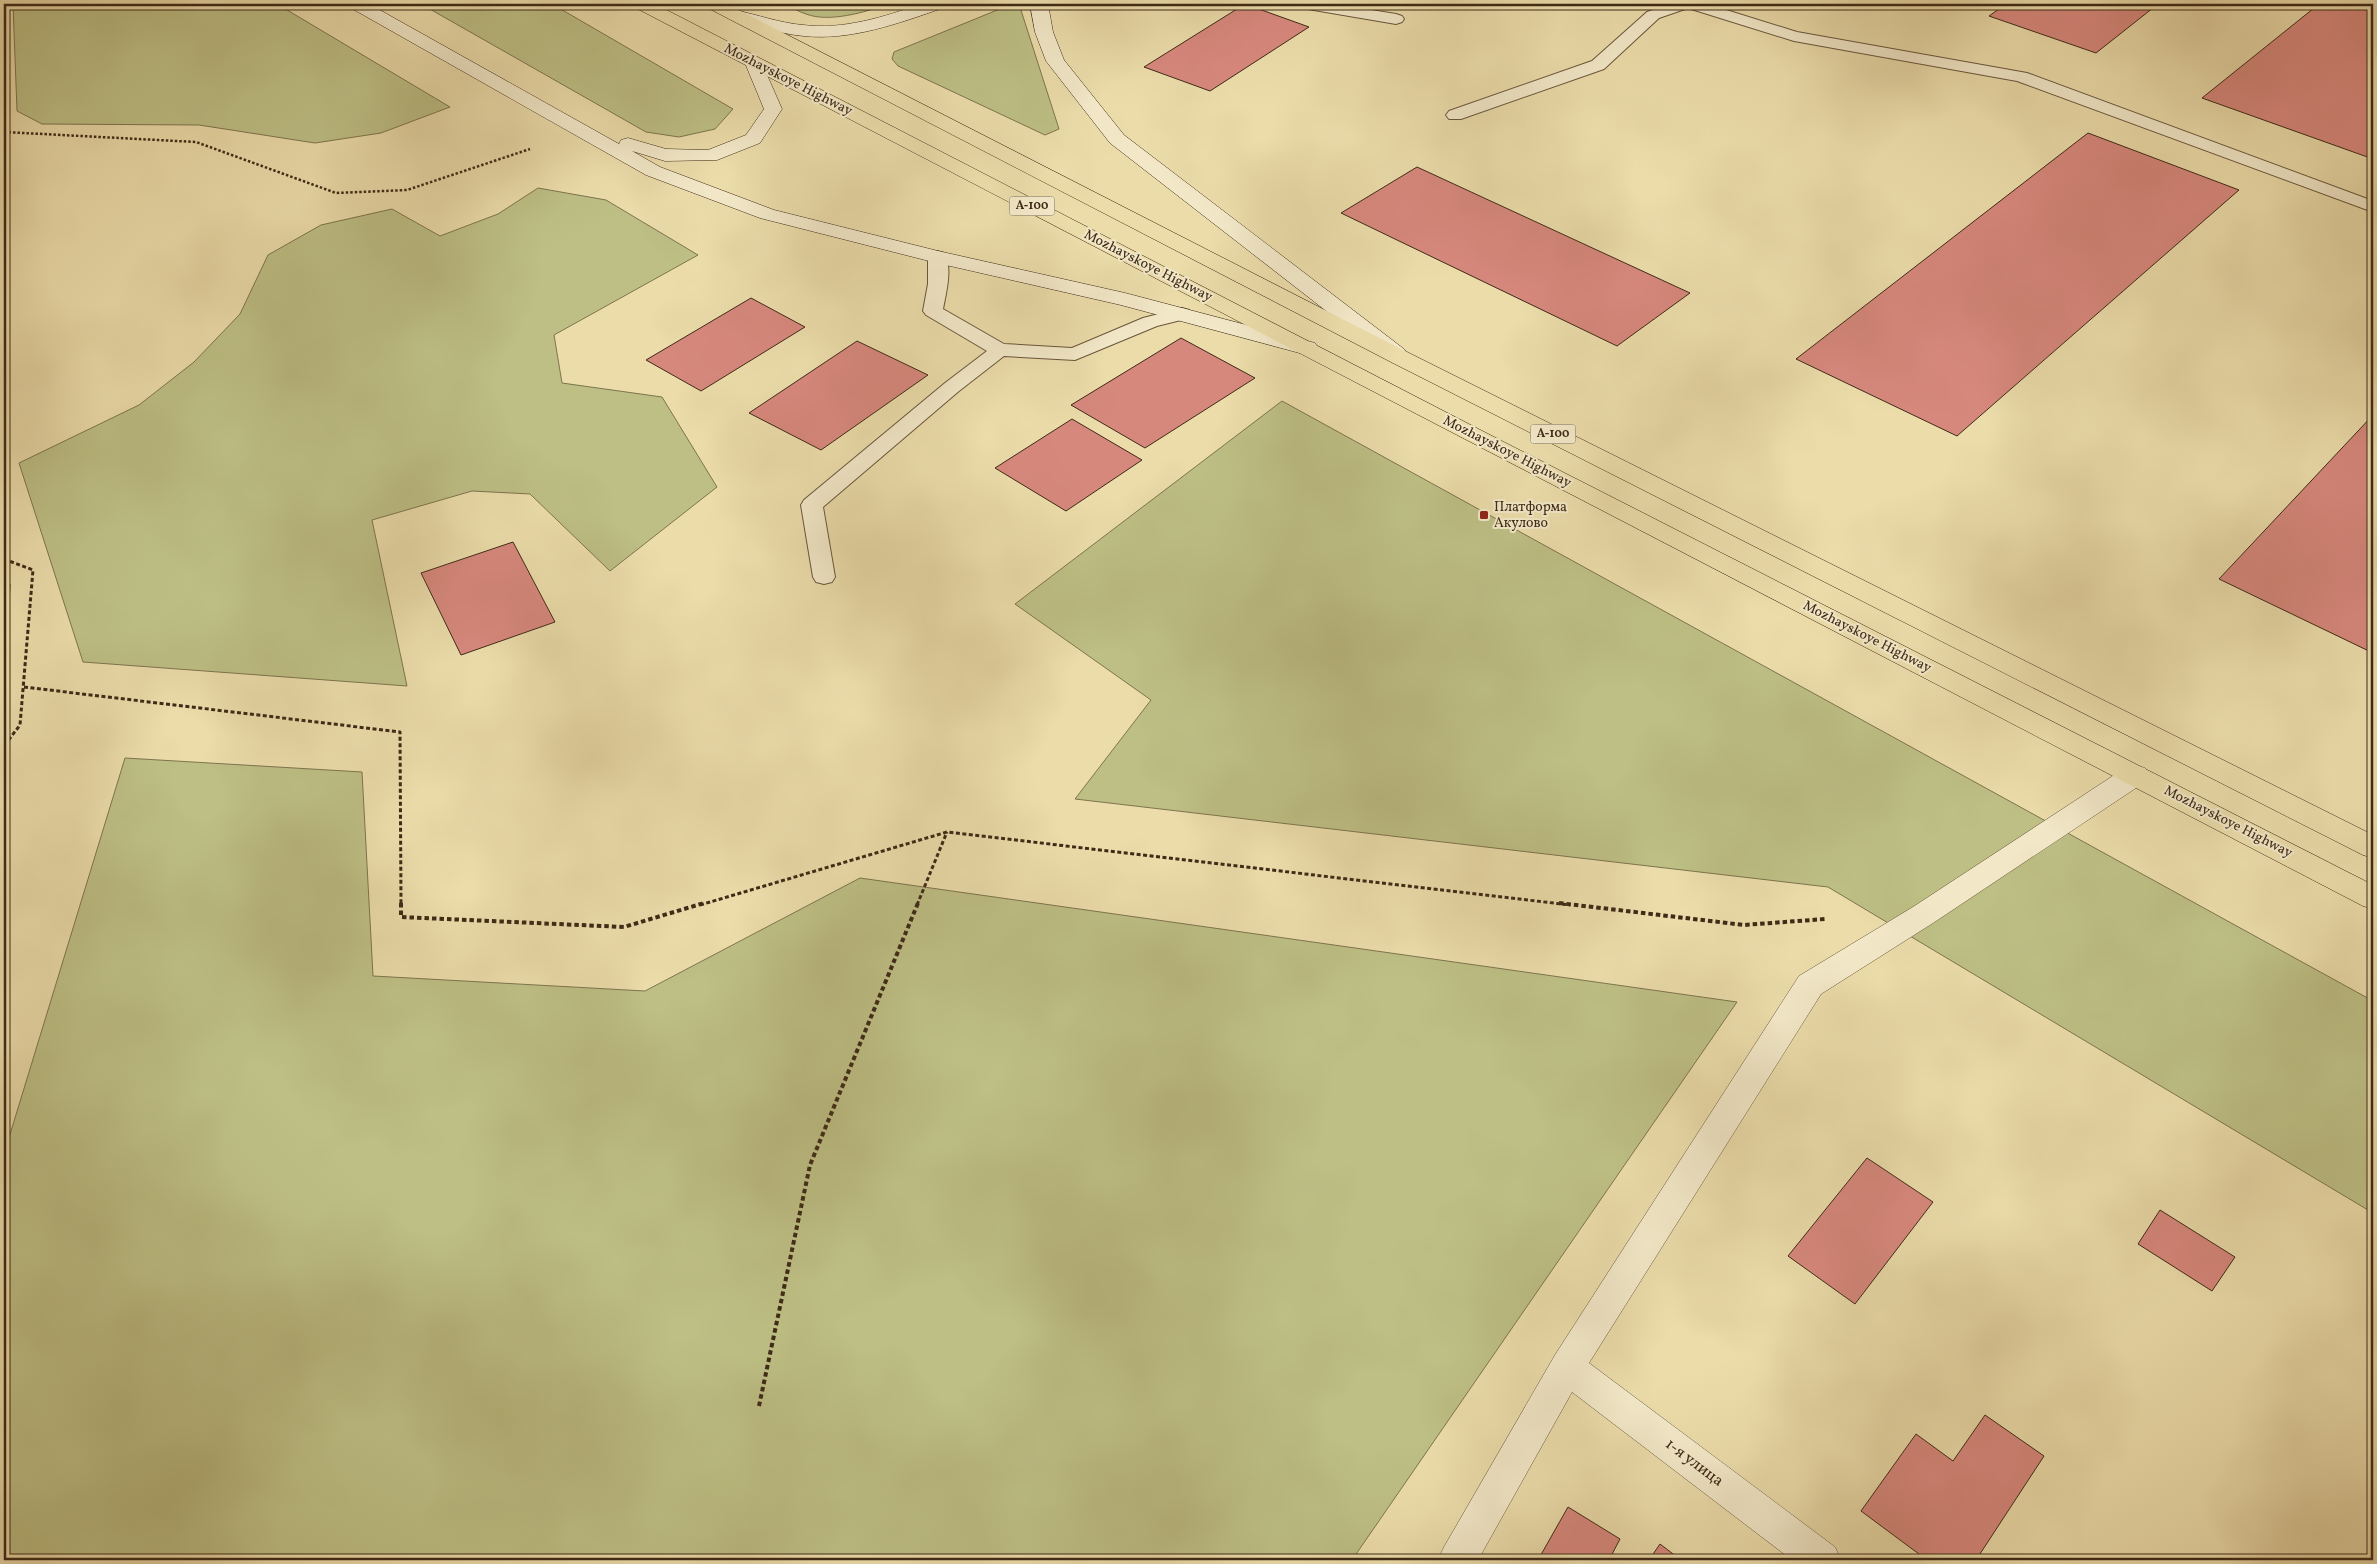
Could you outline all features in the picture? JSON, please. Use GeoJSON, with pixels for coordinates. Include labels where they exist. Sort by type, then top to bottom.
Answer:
{"type":"FeatureCollection","features":[{"type":"Feature","properties":{"kind":"main road","name":"Mozhayskoye Highway"},"geometry":{"type":"LineString","coordinates":[[642,4],[1486,442],[2373,898]]}},
{"type":"Feature","properties":{"kind":"main road","name":"А-100"},"geometry":{"type":"LineString","coordinates":[[714,4],[1399,356],[2373,847]]}},
{"type":"Feature","properties":{"kind":"street"},"geometry":{"type":"LineString","coordinates":[[357,4],[653,171],[767,214],[1182,314],[1310,349]]}},
{"type":"Feature","properties":{"kind":"street"},"geometry":{"type":"LineString","coordinates":[[735,15],[806,31],[845,29],[899,18],[937,4]]}},
{"type":"Feature","properties":{"kind":"street"},"geometry":{"type":"LineString","coordinates":[[1039,4],[1044,32],[1055,61],[1117,139],[1399,356]]}},
{"type":"Feature","properties":{"kind":"street"},"geometry":{"type":"LineString","coordinates":[[583,131],[665,155],[710,156],[753,139],[773,109],[754,63]]}},
{"type":"Feature","properties":{"kind":"street"},"geometry":{"type":"LineString","coordinates":[[1458,1560],[1567,1367],[1810,985],[1923,915],[2135,775]]}},
{"type":"Feature","properties":{"kind":"street","name":"1-я улица"},"geometry":{"type":"LineString","coordinates":[[1567,1367],[1822,1560]]}},
{"type":"Feature","properties":{"kind":"lane"},"geometry":{"type":"LineString","coordinates":[[1308,4],[1396,19]]}},
{"type":"Feature","properties":{"kind":"lane"},"geometry":{"type":"LineString","coordinates":[[1455,115],[1598,64],[1653,16],[1685,4]]}},
{"type":"Feature","properties":{"kind":"lane"},"geometry":{"type":"LineString","coordinates":[[1691,4],[1794,36],[2021,77],[2373,207]]}},
{"type":"Feature","properties":{"kind":"lane"},"geometry":{"type":"LineString","coordinates":[[936,256],[938,284],[933,311],[1000,350],[1075,354],[1150,322],[1182,314]]}},
{"type":"Feature","properties":{"kind":"lane"},"geometry":{"type":"LineString","coordinates":[[824,576],[812,505],[952,387],[1000,350]]}},
{"type":"Feature","properties":{"kind":"path"},"geometry":{"type":"LineString","coordinates":[[4,132],[196,142],[336,193],[407,190],[583,131]]}},
{"type":"Feature","properties":{"kind":"path"},"geometry":{"type":"LineString","coordinates":[[4,559],[33,570],[20,725],[4,746]]}},
{"type":"Feature","properties":{"kind":"path"},"geometry":{"type":"LineString","coordinates":[[24,687],[400,732],[401,917],[624,927],[947,832],[1744,925],[1831,918]]}},
{"type":"Feature","properties":{"kind":"path"},"geometry":{"type":"LineString","coordinates":[[759,1406],[810,1165],[947,832]]}},
{"type":"Feature","properties":{"kind":"green space"},"geometry":{"type":"Polygon","coordinates":[[[13,4],[277,4],[450,107],[381,133],[315,143],[199,125],[42,124],[17,111],[13,4]]]}},
{"type":"Feature","properties":{"kind":"green space"},"geometry":{"type":"Polygon","coordinates":[[[421,4],[552,4],[733,109],[715,129],[679,137],[646,132],[421,4]]]}},
{"type":"Feature","properties":{"kind":"green space"},"geometry":{"type":"Polygon","coordinates":[[[785,4],[888,4],[858,13],[825,17],[806,14],[785,4]]]}},
{"type":"Feature","properties":{"kind":"green space"},"geometry":{"type":"Polygon","coordinates":[[[1012,4],[1019,4],[1059,129],[1045,135],[898,66],[892,59],[894,52],[1012,4]]]}},
{"type":"Feature","properties":{"kind":"green space"},"geometry":{"type":"Polygon","coordinates":[[[538,188],[606,200],[698,255],[554,335],[562,383],[662,397],[717,487],[610,571],[530,494],[472,491],[372,520],[407,686],[83,662],[19,463],[139,405],[194,362],[240,314],[268,255],[321,225],[392,209],[440,236],[498,214],[538,188]]]}},
{"type":"Feature","properties":{"kind":"green space"},"geometry":{"type":"Polygon","coordinates":[[[1282,401],[2373,1001],[2373,1213],[1828,887],[1075,799],[1151,700],[1015,604],[1282,401]]]}},
{"type":"Feature","properties":{"kind":"green space"},"geometry":{"type":"Polygon","coordinates":[[[125,758],[362,772],[373,976],[645,991],[860,878],[1737,1002],[1352,1560],[4,1560],[4,1154],[125,758]]]}},
{"type":"Feature","properties":{"kind":"building"},"geometry":{"type":"Polygon","coordinates":[[[1245,4],[1309,27],[1210,91],[1144,67],[1245,4]]]}},
{"type":"Feature","properties":{"kind":"building"},"geometry":{"type":"Polygon","coordinates":[[[1538,4],[1564,4],[1557,9],[1538,4]]]}},
{"type":"Feature","properties":{"kind":"building"},"geometry":{"type":"Polygon","coordinates":[[[2006,4],[2158,4],[2096,53],[1989,16],[2006,4]]]}},
{"type":"Feature","properties":{"kind":"building"},"geometry":{"type":"Polygon","coordinates":[[[2319,4],[2373,4],[2373,159],[2202,98],[2319,4]]]}},
{"type":"Feature","properties":{"kind":"building"},"geometry":{"type":"Polygon","coordinates":[[[2088,133],[2239,190],[1957,436],[1796,359],[2088,133]]]}},
{"type":"Feature","properties":{"kind":"building"},"geometry":{"type":"Polygon","coordinates":[[[1417,167],[1690,293],[1617,346],[1341,213],[1417,167]]]}},
{"type":"Feature","properties":{"kind":"building"},"geometry":{"type":"Polygon","coordinates":[[[751,298],[805,327],[701,391],[646,360],[751,298]]]}},
{"type":"Feature","properties":{"kind":"building"},"geometry":{"type":"Polygon","coordinates":[[[1181,338],[1255,378],[1145,448],[1071,405],[1181,338]]]}},
{"type":"Feature","properties":{"kind":"building"},"geometry":{"type":"Polygon","coordinates":[[[857,341],[928,375],[821,450],[749,413],[857,341]]]}},
{"type":"Feature","properties":{"kind":"building"},"geometry":{"type":"Polygon","coordinates":[[[2373,415],[2373,653],[2219,579],[2373,415]]]}},
{"type":"Feature","properties":{"kind":"building"},"geometry":{"type":"Polygon","coordinates":[[[1072,419],[1142,460],[1066,511],[995,468],[1072,419]]]}},
{"type":"Feature","properties":{"kind":"building"},"geometry":{"type":"Polygon","coordinates":[[[513,542],[555,622],[461,655],[421,573],[513,542]]]}},
{"type":"Feature","properties":{"kind":"building"},"geometry":{"type":"Polygon","coordinates":[[[4,582],[10,584],[4,706],[4,582]]]}},
{"type":"Feature","properties":{"kind":"building"},"geometry":{"type":"Polygon","coordinates":[[[1867,1158],[1933,1202],[1855,1304],[1788,1256],[1867,1158]]]}},
{"type":"Feature","properties":{"kind":"building"},"geometry":{"type":"Polygon","coordinates":[[[2160,1210],[2235,1257],[2212,1291],[2138,1244],[2160,1210]]]}},
{"type":"Feature","properties":{"kind":"building"},"geometry":{"type":"Polygon","coordinates":[[[1985,1415],[2044,1456],[1976,1560],[1927,1560],[1861,1511],[1916,1434],[1953,1461],[1985,1415]]]}},
{"type":"Feature","properties":{"kind":"building"},"geometry":{"type":"Polygon","coordinates":[[[1568,1507],[1620,1539],[1609,1560],[1538,1560],[1568,1507]]]}},
{"type":"Feature","properties":{"kind":"building"},"geometry":{"type":"Polygon","coordinates":[[[1660,1544],[1681,1560],[1649,1560],[1660,1544]]]}},
{"type":"Feature","properties":{"kind":"place","name":"Платформа Акулово"},"geometry":{"type":"Point","coordinates":[1484,515]}}]}
